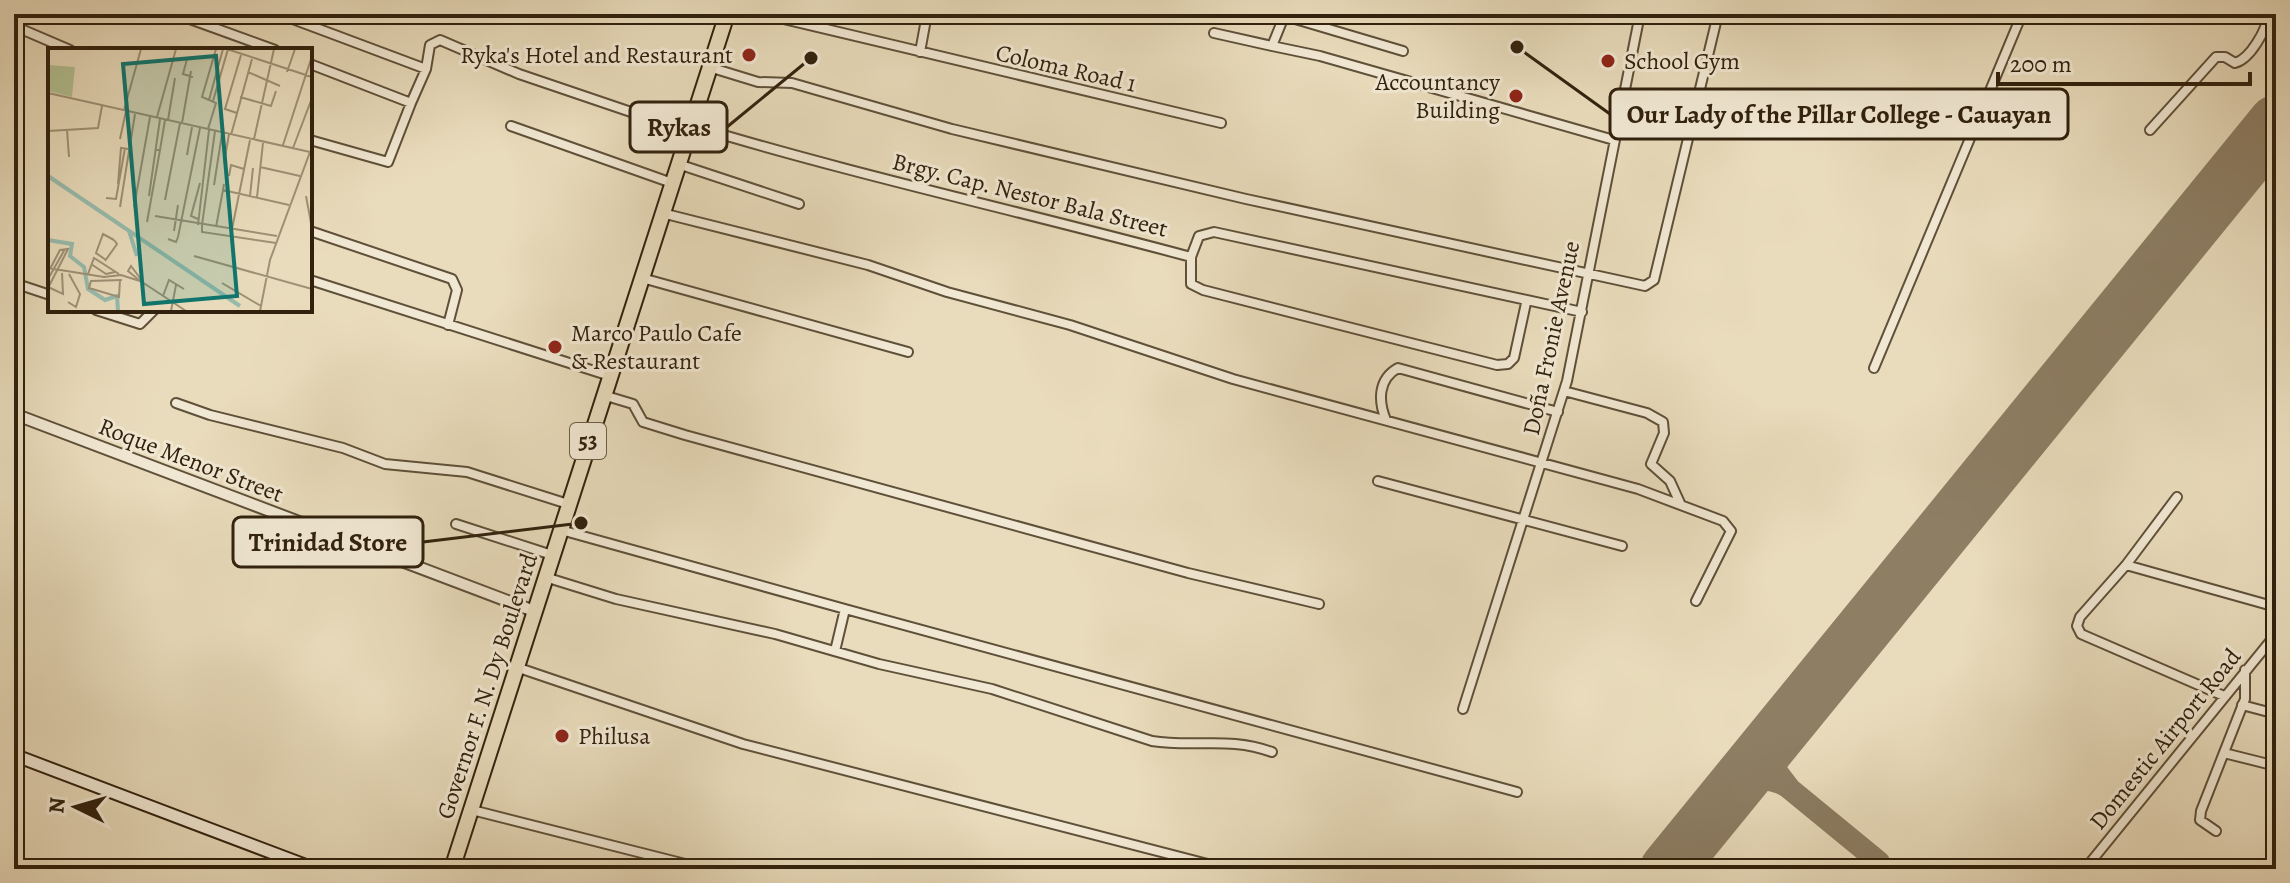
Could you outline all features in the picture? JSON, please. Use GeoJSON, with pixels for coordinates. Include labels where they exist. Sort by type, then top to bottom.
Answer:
{"type":"FeatureCollection","features":[{"type":"Feature","properties":{"kind":"highway","name":"Governor F. N. Dy Boulevard"},"geometry":{"type":"LineString","coordinates":[[452,869],[727,14]]}},
{"type":"Feature","properties":{"kind":"main road"},"geometry":{"type":"LineString","coordinates":[[14,755],[315,869]]}},
{"type":"Feature","properties":{"kind":"street"},"geometry":{"type":"LineString","coordinates":[[176,14],[270,48]]}},
{"type":"Feature","properties":{"kind":"street"},"geometry":{"type":"LineString","coordinates":[[279,14],[426,69],[388,162],[312,141]]}},
{"type":"Feature","properties":{"kind":"street","name":"Coloma Road 1"},"geometry":{"type":"LineString","coordinates":[[763,14],[1221,123]]}},
{"type":"Feature","properties":{"kind":"street"},"geometry":{"type":"LineString","coordinates":[[920,52],[927,14]]}},
{"type":"Feature","properties":{"kind":"street","name":"Doña Fronie Avenue"},"geometry":{"type":"LineString","coordinates":[[1463,709],[1544,463],[1564,391],[1640,14]]}},
{"type":"Feature","properties":{"kind":"street"},"geometry":{"type":"LineString","coordinates":[[709,66],[758,82],[792,83],[952,129],[1246,199],[1645,286],[1654,280],[1718,14]]}},
{"type":"Feature","properties":{"kind":"street"},"geometry":{"type":"LineString","coordinates":[[1874,368],[2022,14]]}},
{"type":"Feature","properties":{"kind":"street"},"geometry":{"type":"LineString","coordinates":[[2150,130],[2216,57],[2225,57],[2235,63],[2245,59],[2264,29],[2268,14]]}},
{"type":"Feature","properties":{"kind":"street"},"geometry":{"type":"LineString","coordinates":[[1272,46],[1285,15],[1403,51]]}},
{"type":"Feature","properties":{"kind":"street"},"geometry":{"type":"LineString","coordinates":[[14,26],[65,48]]}},
{"type":"Feature","properties":{"kind":"street"},"geometry":{"type":"LineString","coordinates":[[1214,33],[1320,56],[1614,140]]}},
{"type":"Feature","properties":{"kind":"street","name":"Brgy. Cap. Nestor Bala Street"},"geometry":{"type":"LineString","coordinates":[[426,69],[430,45],[440,40],[519,74],[688,128],[1191,257],[1199,236],[1214,232],[1526,303],[1582,312]]}},
{"type":"Feature","properties":{"kind":"street"},"geometry":{"type":"LineString","coordinates":[[312,65],[411,103]]}},
{"type":"Feature","properties":{"kind":"street"},"geometry":{"type":"LineString","coordinates":[[511,126],[672,183]]}},
{"type":"Feature","properties":{"kind":"street"},"geometry":{"type":"LineString","coordinates":[[677,164],[799,204]]}},
{"type":"Feature","properties":{"kind":"street"},"geometry":{"type":"LineString","coordinates":[[662,213],[868,265],[947,292],[1070,325],[1207,372],[1680,503],[1723,521],[1731,531],[1696,601]]}},
{"type":"Feature","properties":{"kind":"street"},"geometry":{"type":"LineString","coordinates":[[312,232],[452,279],[457,290],[448,325]]}},
{"type":"Feature","properties":{"kind":"street"},"geometry":{"type":"LineString","coordinates":[[1191,257],[1191,284],[1203,290],[1497,365],[1508,364],[1514,358],[1526,303]]}},
{"type":"Feature","properties":{"kind":"street"},"geometry":{"type":"LineString","coordinates":[[641,278],[908,352]]}},
{"type":"Feature","properties":{"kind":"street"},"geometry":{"type":"LineString","coordinates":[[312,281],[610,376]]}},
{"type":"Feature","properties":{"kind":"street"},"geometry":{"type":"LineString","coordinates":[[14,283],[48,294]]}},
{"type":"Feature","properties":{"kind":"street"},"geometry":{"type":"LineString","coordinates":[[102,312],[140,324],[149,319],[153,312]]}},
{"type":"Feature","properties":{"kind":"street"},"geometry":{"type":"LineString","coordinates":[[1386,420],[1381,407],[1383,386],[1390,373],[1398,368],[1558,412]]}},
{"type":"Feature","properties":{"kind":"street"},"geometry":{"type":"LineString","coordinates":[[1564,391],[1647,413],[1663,422],[1664,433],[1651,464],[1670,481],[1680,503]]}},
{"type":"Feature","properties":{"kind":"street"},"geometry":{"type":"LineString","coordinates":[[603,395],[633,404],[643,422],[685,435],[1188,573],[1319,604]]}},
{"type":"Feature","properties":{"kind":"street"},"geometry":{"type":"LineString","coordinates":[[176,403],[210,415],[343,448],[385,464],[467,472],[568,504]]}},
{"type":"Feature","properties":{"kind":"street","name":"Roque Menor Street"},"geometry":{"type":"LineString","coordinates":[[14,414],[534,611]]}},
{"type":"Feature","properties":{"kind":"street"},"geometry":{"type":"LineString","coordinates":[[1378,481],[1622,546]]}},
{"type":"Feature","properties":{"kind":"street"},"geometry":{"type":"LineString","coordinates":[[2177,497],[2126,565],[2080,617],[2078,630],[2224,696]]}},
{"type":"Feature","properties":{"kind":"street"},"geometry":{"type":"LineString","coordinates":[[456,524],[552,555]]}},
{"type":"Feature","properties":{"kind":"street"},"geometry":{"type":"LineString","coordinates":[[560,530],[1517,792]]}},
{"type":"Feature","properties":{"kind":"street"},"geometry":{"type":"LineString","coordinates":[[2126,565],[2276,607]]}},
{"type":"Feature","properties":{"kind":"street"},"geometry":{"type":"LineString","coordinates":[[545,577],[616,599],[775,634],[992,689],[1152,741],[1177,745],[1228,741],[1272,752]]}},
{"type":"Feature","properties":{"kind":"street"},"geometry":{"type":"LineString","coordinates":[[835,651],[845,609]]}},
{"type":"Feature","properties":{"kind":"street","name":"Domestic Airport Road"},"geometry":{"type":"LineString","coordinates":[[2085,869],[2276,634]]}},
{"type":"Feature","properties":{"kind":"street"},"geometry":{"type":"LineString","coordinates":[[516,666],[743,744],[1227,869]]}},
{"type":"Feature","properties":{"kind":"street"},"geometry":{"type":"LineString","coordinates":[[2216,831],[2200,816],[2242,705],[2247,686],[2245,670]]}},
{"type":"Feature","properties":{"kind":"street"},"geometry":{"type":"LineString","coordinates":[[2242,705],[2276,714]]}},
{"type":"Feature","properties":{"kind":"street"},"geometry":{"type":"LineString","coordinates":[[2224,753],[2276,766]]}},
{"type":"Feature","properties":{"kind":"street"},"geometry":{"type":"LineString","coordinates":[[472,810],[705,869]]}},
{"type":"Feature","properties":{"kind":"taxiway"},"geometry":{"type":"LineString","coordinates":[[1791,718],[1773,745],[1777,772],[1790,789],[1879,862],[1881,869]]}},
{"type":"Feature","properties":{"kind":"taxiway"},"geometry":{"type":"LineString","coordinates":[[1729,794],[1758,780],[1774,781],[1789,788]]}},
{"type":"Feature","properties":{"kind":"runway"},"geometry":{"type":"LineString","coordinates":[[1668,869],[2276,123]]}},
{"type":"Feature","properties":{"kind":"place","name":"Our Lady of the Pillar College - Cauayan"},"geometry":{"type":"Point","coordinates":[1517,47]}},
{"type":"Feature","properties":{"kind":"place","name":"Ryka's Hotel and Restaurant"},"geometry":{"type":"Point","coordinates":[749,55]}},
{"type":"Feature","properties":{"kind":"place","name":"Rykas"},"geometry":{"type":"Point","coordinates":[811,58]}},
{"type":"Feature","properties":{"kind":"place","name":"School Gym"},"geometry":{"type":"Point","coordinates":[1608,61]}},
{"type":"Feature","properties":{"kind":"place","name":"Accountancy Building"},"geometry":{"type":"Point","coordinates":[1516,96]}},
{"type":"Feature","properties":{"kind":"place","name":"Marco Paulo Cafe & Restaurant"},"geometry":{"type":"Point","coordinates":[555,347]}},
{"type":"Feature","properties":{"kind":"place","name":"Trinidad Store"},"geometry":{"type":"Point","coordinates":[581,523]}},
{"type":"Feature","properties":{"kind":"place","name":"Philusa"},"geometry":{"type":"Point","coordinates":[562,736]}}]}
